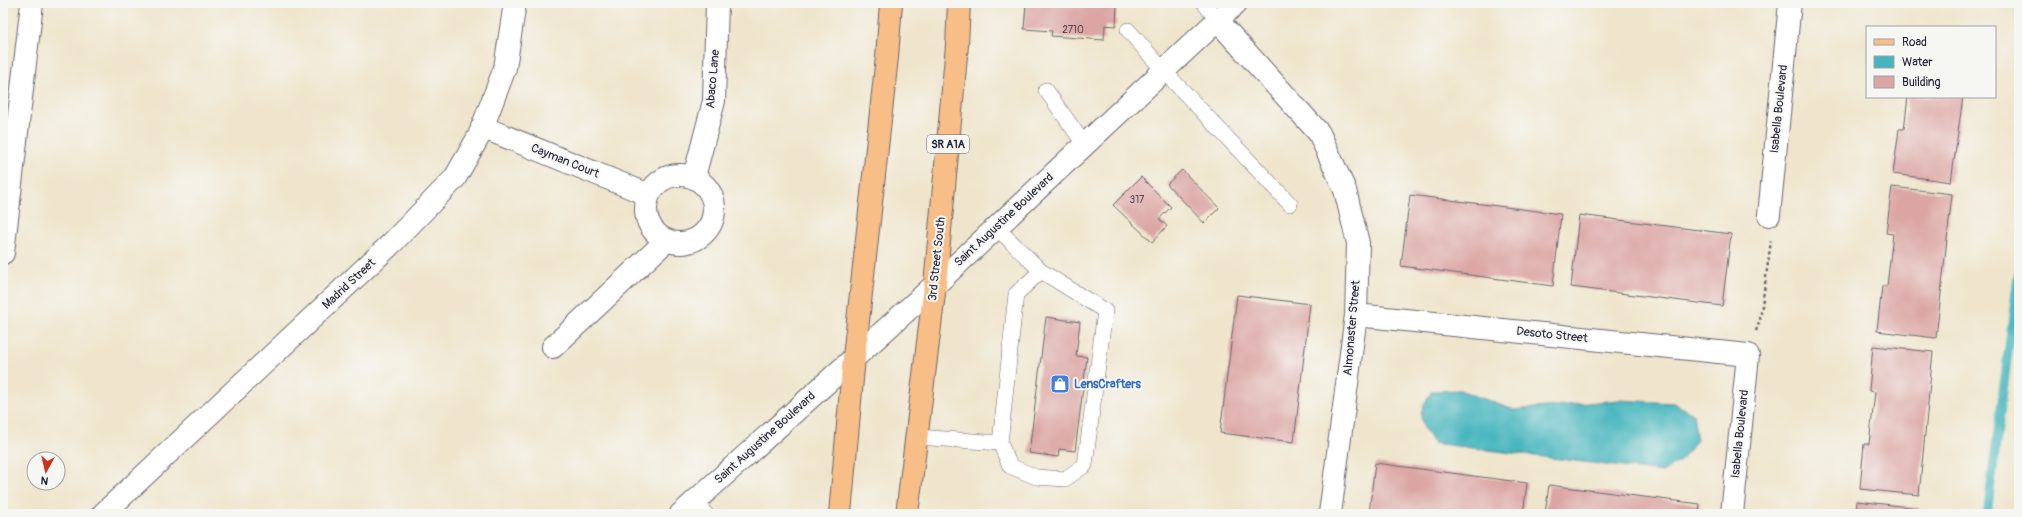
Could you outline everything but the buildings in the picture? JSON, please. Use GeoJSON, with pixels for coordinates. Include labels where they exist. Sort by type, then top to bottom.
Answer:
{"type":"FeatureCollection","features":[{"type":"Feature","properties":{"kind":"main road"},"geometry":{"type":"LineString","coordinates":[[840,514],[854,357],[887,56],[891,3]]}},
{"type":"Feature","properties":{"kind":"main road","name":"3rd Street South"},"geometry":{"type":"LineString","coordinates":[[908,514],[935,285],[957,45],[959,3]]}},
{"type":"Feature","properties":{"kind":"street"},"geometry":{"type":"LineString","coordinates":[[3,253],[9,129],[32,3]]}},
{"type":"Feature","properties":{"kind":"street","name":"Madrid Street"},"geometry":{"type":"LineString","coordinates":[[103,514],[392,243],[455,178],[482,127],[505,68],[515,3]]}},
{"type":"Feature","properties":{"kind":"street","name":"Abaco Lane"},"geometry":{"type":"LineString","coordinates":[[694,177],[714,101],[717,3]]}},
{"type":"Feature","properties":{"kind":"street","name":"Saint Augustine Boulevard"},"geometry":{"type":"LineString","coordinates":[[694,510],[854,357],[935,285],[1163,70],[1211,11],[1236,3]]}},
{"type":"Feature","properties":{"kind":"street","name":"Isabella Boulevard"},"geometry":{"type":"LineString","coordinates":[[1769,215],[1790,3]]}},
{"type":"Feature","properties":{"kind":"street","name":"Almonaster Street"},"geometry":{"type":"LineString","coordinates":[[1211,11],[1318,132],[1344,190],[1358,243],[1356,315],[1330,514]]}},
{"type":"Feature","properties":{"kind":"street","name":"Cayman Court"},"geometry":{"type":"LineString","coordinates":[[482,127],[649,195]]}},
{"type":"Feature","properties":{"kind":"street"},"geometry":{"type":"LineString","coordinates":[[680,174],[694,177],[705,185],[712,196],[714,209],[712,222],[704,233],[693,240],[680,243],[666,240],[656,233],[648,221],[646,208],[649,195],[656,184],[668,177],[680,174]]}},
{"type":"Feature","properties":{"kind":"street"},"geometry":{"type":"LineString","coordinates":[[553,347],[666,240]]}},
{"type":"Feature","properties":{"kind":"street","name":"Desoto Street"},"geometry":{"type":"LineString","coordinates":[[1356,315],[1748,355]]}},
{"type":"Feature","properties":{"kind":"street","name":"Isabella Boulevard"},"geometry":{"type":"LineString","coordinates":[[1732,514],[1748,355]]}},
{"type":"Feature","properties":{"kind":"lane"},"geometry":{"type":"LineString","coordinates":[[1128,30],[1163,70],[1290,204]]}},
{"type":"Feature","properties":{"kind":"lane"},"geometry":{"type":"LineString","coordinates":[[1046,90],[1084,144]]}},
{"type":"Feature","properties":{"kind":"lane"},"geometry":{"type":"LineString","coordinates":[[996,227],[1041,271],[1104,311],[1085,465],[1065,479],[1036,477],[1010,466],[1000,444],[1016,294],[1041,271]]}},
{"type":"Feature","properties":{"kind":"lane"},"geometry":{"type":"LineString","coordinates":[[917,437],[1000,444]]}},
{"type":"Feature","properties":{"kind":"path"},"geometry":{"type":"LineString","coordinates":[[1748,355],[1760,320],[1772,237],[1769,215]]}},
{"type":"Feature","properties":{"kind":"water"},"geometry":{"type":"Polygon","coordinates":[[[1460,390],[1514,410],[1619,400],[1674,403],[1693,414],[1697,440],[1679,462],[1662,472],[1433,443],[1424,428],[1421,417],[1427,399],[1432,391],[1460,390]]]}},
{"type":"Feature","properties":{"kind":"waterway"},"geometry":{"type":"LineString","coordinates":[[1987,514],[2019,269]]}},
{"type":"Feature","properties":{"kind":"place","name":"LensCrafters"},"geometry":{"type":"Point","coordinates":[1060,384]}}]}
